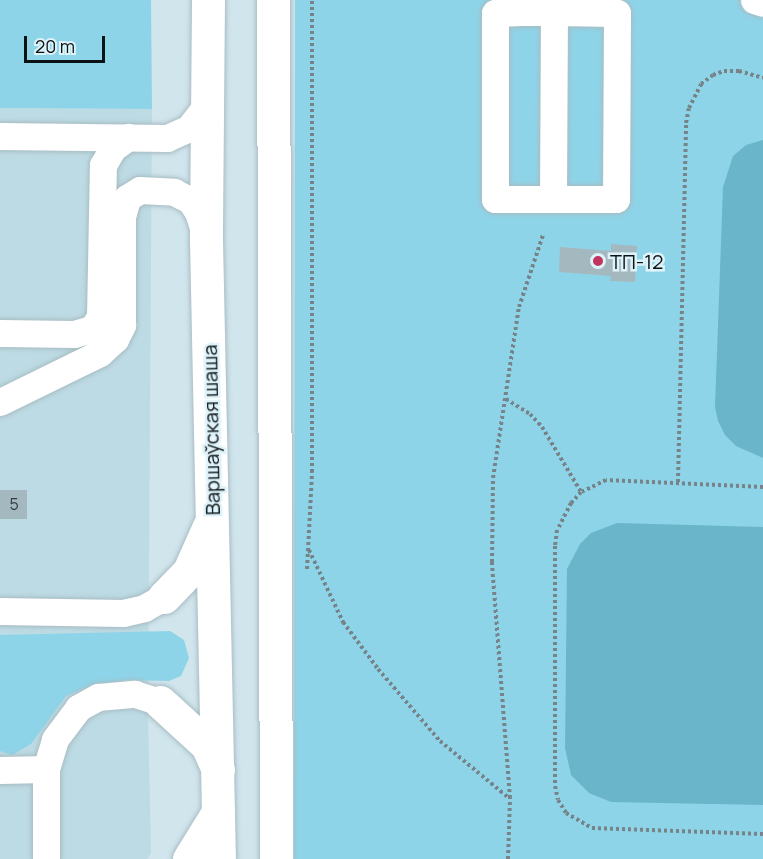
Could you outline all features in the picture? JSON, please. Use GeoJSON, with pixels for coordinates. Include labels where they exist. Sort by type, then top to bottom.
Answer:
{"type":"FeatureCollection","features":[{"type":"Feature","properties":{"kind":"highway","name":"Варшаўская шаша"},"geometry":{"type":"LineString","coordinates":[[208,0],[206,240],[219,772],[219,859]]}},
{"type":"Feature","properties":{"kind":"highway"},"geometry":{"type":"LineString","coordinates":[[273,0],[276,859]]}},
{"type":"Feature","properties":{"kind":"highway"},"geometry":{"type":"LineString","coordinates":[[164,597],[189,571],[213,515]]}},
{"type":"Feature","properties":{"kind":"highway"},"geometry":{"type":"LineString","coordinates":[[160,702],[207,745],[219,772]]}},
{"type":"Feature","properties":{"kind":"highway"},"geometry":{"type":"LineString","coordinates":[[189,859],[218,812]]}},
{"type":"Feature","properties":{"kind":"lane"},"geometry":{"type":"LineString","coordinates":[[754,0],[763,3]]}},
{"type":"Feature","properties":{"kind":"lane"},"geometry":{"type":"LineString","coordinates":[[553,199],[554,6]]}},
{"type":"Feature","properties":{"kind":"lane"},"geometry":{"type":"LineString","coordinates":[[554,6],[617,13],[616,199],[495,199],[495,13],[554,6]]}},
{"type":"Feature","properties":{"kind":"lane"},"geometry":{"type":"LineString","coordinates":[[0,136],[166,138],[189,128],[207,105]]}},
{"type":"Feature","properties":{"kind":"lane"},"geometry":{"type":"LineString","coordinates":[[0,333],[74,334],[92,329],[100,317],[103,165],[113,148],[128,137]]}},
{"type":"Feature","properties":{"kind":"lane"},"geometry":{"type":"LineString","coordinates":[[0,402],[100,353],[115,339],[122,325],[122,217],[127,198],[140,190],[151,189],[174,192],[190,200],[198,212],[206,240]]}},
{"type":"Feature","properties":{"kind":"lane"},"geometry":{"type":"LineString","coordinates":[[0,611],[123,613],[144,608],[164,597]]}},
{"type":"Feature","properties":{"kind":"lane"},"geometry":{"type":"LineString","coordinates":[[46,859],[46,769],[55,739],[78,708],[98,697],[135,694],[160,702]]}},
{"type":"Feature","properties":{"kind":"lane"},"geometry":{"type":"LineString","coordinates":[[0,770],[46,769]]}},
{"type":"Feature","properties":{"kind":"path"},"geometry":{"type":"LineString","coordinates":[[307,571],[312,472],[312,0]]}},
{"type":"Feature","properties":{"kind":"path"},"geometry":{"type":"LineString","coordinates":[[678,482],[686,123],[689,108],[702,84],[712,75],[724,71],[739,71],[763,78]]}},
{"type":"Feature","properties":{"kind":"path"},"geometry":{"type":"LineString","coordinates":[[508,859],[510,798],[492,562],[493,478],[519,307],[543,235]]}},
{"type":"Feature","properties":{"kind":"path"},"geometry":{"type":"LineString","coordinates":[[506,399],[530,414],[542,427],[580,492]]}},
{"type":"Feature","properties":{"kind":"path"},"geometry":{"type":"LineString","coordinates":[[763,487],[606,480],[580,492],[562,516],[555,546],[555,786],[558,800],[566,813],[592,828],[763,834]]}},
{"type":"Feature","properties":{"kind":"path"},"geometry":{"type":"LineString","coordinates":[[309,549],[343,622],[378,669],[440,741],[510,798]]}},
{"type":"Feature","properties":{"kind":"shaded area"},"geometry":{"type":"Polygon","coordinates":[[[0,0],[151,0],[152,109],[0,108],[0,0]]]}},
{"type":"Feature","properties":{"kind":"shaded area"},"geometry":{"type":"Polygon","coordinates":[[[295,0],[763,0],[763,859],[294,859],[295,0]]]}},
{"type":"Feature","properties":{"kind":"shaded area"},"geometry":{"type":"Polygon","coordinates":[[[0,108],[152,109],[148,714],[151,853],[147,859],[0,859],[0,108]]]}},
{"type":"Feature","properties":{"kind":"shaded area"},"geometry":{"type":"Polygon","coordinates":[[[763,140],[763,458],[736,446],[725,435],[718,421],[715,407],[723,187],[733,156],[746,145],[763,140]]]}},
{"type":"Feature","properties":{"kind":"shaded area"},"geometry":{"type":"Polygon","coordinates":[[[617,523],[763,527],[763,805],[611,802],[589,793],[571,775],[565,748],[567,569],[580,544],[591,533],[617,523]]]}},
{"type":"Feature","properties":{"kind":"shaded area"},"geometry":{"type":"Polygon","coordinates":[[[170,631],[184,640],[189,658],[181,676],[169,681],[127,680],[89,686],[66,696],[31,744],[12,755],[0,751],[0,635],[170,631]]]}},
{"type":"Feature","properties":{"kind":"building","name":"ТП-12"},"geometry":{"type":"Polygon","coordinates":[[[611,244],[637,246],[635,282],[610,281],[611,276],[559,272],[560,247],[611,251],[611,244]]]}},
{"type":"Feature","properties":{"kind":"building"},"geometry":{"type":"Polygon","coordinates":[[[0,490],[27,490],[27,519],[0,519],[0,490]]]}},
{"type":"Feature","properties":{"kind":"place","name":"ТП-12"},"geometry":{"type":"Point","coordinates":[598,261]}}]}
